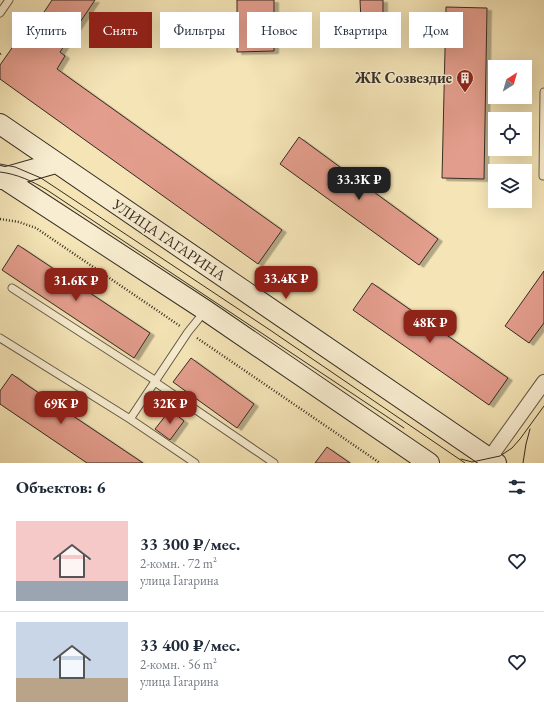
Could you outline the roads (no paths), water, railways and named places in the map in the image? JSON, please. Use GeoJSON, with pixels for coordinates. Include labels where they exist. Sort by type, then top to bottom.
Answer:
{"type":"FeatureCollection","features":[{"type":"Feature","properties":{"kind":"main road","name":"УЛИЦА ГАГАРИНА"},"geometry":{"type":"LineString","coordinates":[[0,124],[56,164],[491,461]]}},
{"type":"Feature","properties":{"kind":"main road"},"geometry":{"type":"LineString","coordinates":[[1,178],[56,164]]}},
{"type":"Feature","properties":{"kind":"main road"},"geometry":{"type":"LineString","coordinates":[[1,178],[205,310],[429,463]]}},
{"type":"Feature","properties":{"kind":"street"},"geometry":{"type":"LineString","coordinates":[[491,461],[544,382]]}},
{"type":"Feature","properties":{"kind":"lane"},"geometry":{"type":"LineString","coordinates":[[0,13],[9,0]]}},
{"type":"Feature","properties":{"kind":"lane"},"geometry":{"type":"LineString","coordinates":[[543,176],[544,92]]}},
{"type":"Feature","properties":{"kind":"lane"},"geometry":{"type":"LineString","coordinates":[[12,288],[156,381],[274,463]]}},
{"type":"Feature","properties":{"kind":"lane"},"geometry":{"type":"LineString","coordinates":[[130,419],[188,332],[205,310]]}},
{"type":"Feature","properties":{"kind":"lane"},"geometry":{"type":"LineString","coordinates":[[0,338],[130,419],[195,463]]}},
{"type":"Feature","properties":{"kind":"tram line"},"geometry":{"type":"LineString","coordinates":[[0,164],[15,167],[41,178],[270,330],[465,463]]}},
{"type":"Feature","properties":{"kind":"tram line"},"geometry":{"type":"LineString","coordinates":[[0,172],[24,178],[47,190],[404,428]]}},
{"type":"Feature","properties":{"kind":"tram line"},"geometry":{"type":"LineString","coordinates":[[461,459],[472,462],[500,456],[512,448],[520,439],[544,406]]}},
{"type":"Feature","properties":{"kind":"tram line"},"geometry":{"type":"LineString","coordinates":[[523,463],[530,429]]}},
{"type":"Feature","properties":{"kind":"place","name":"ЖК Созвездие"},"geometry":{"type":"Point","coordinates":[465,93]}}]}
